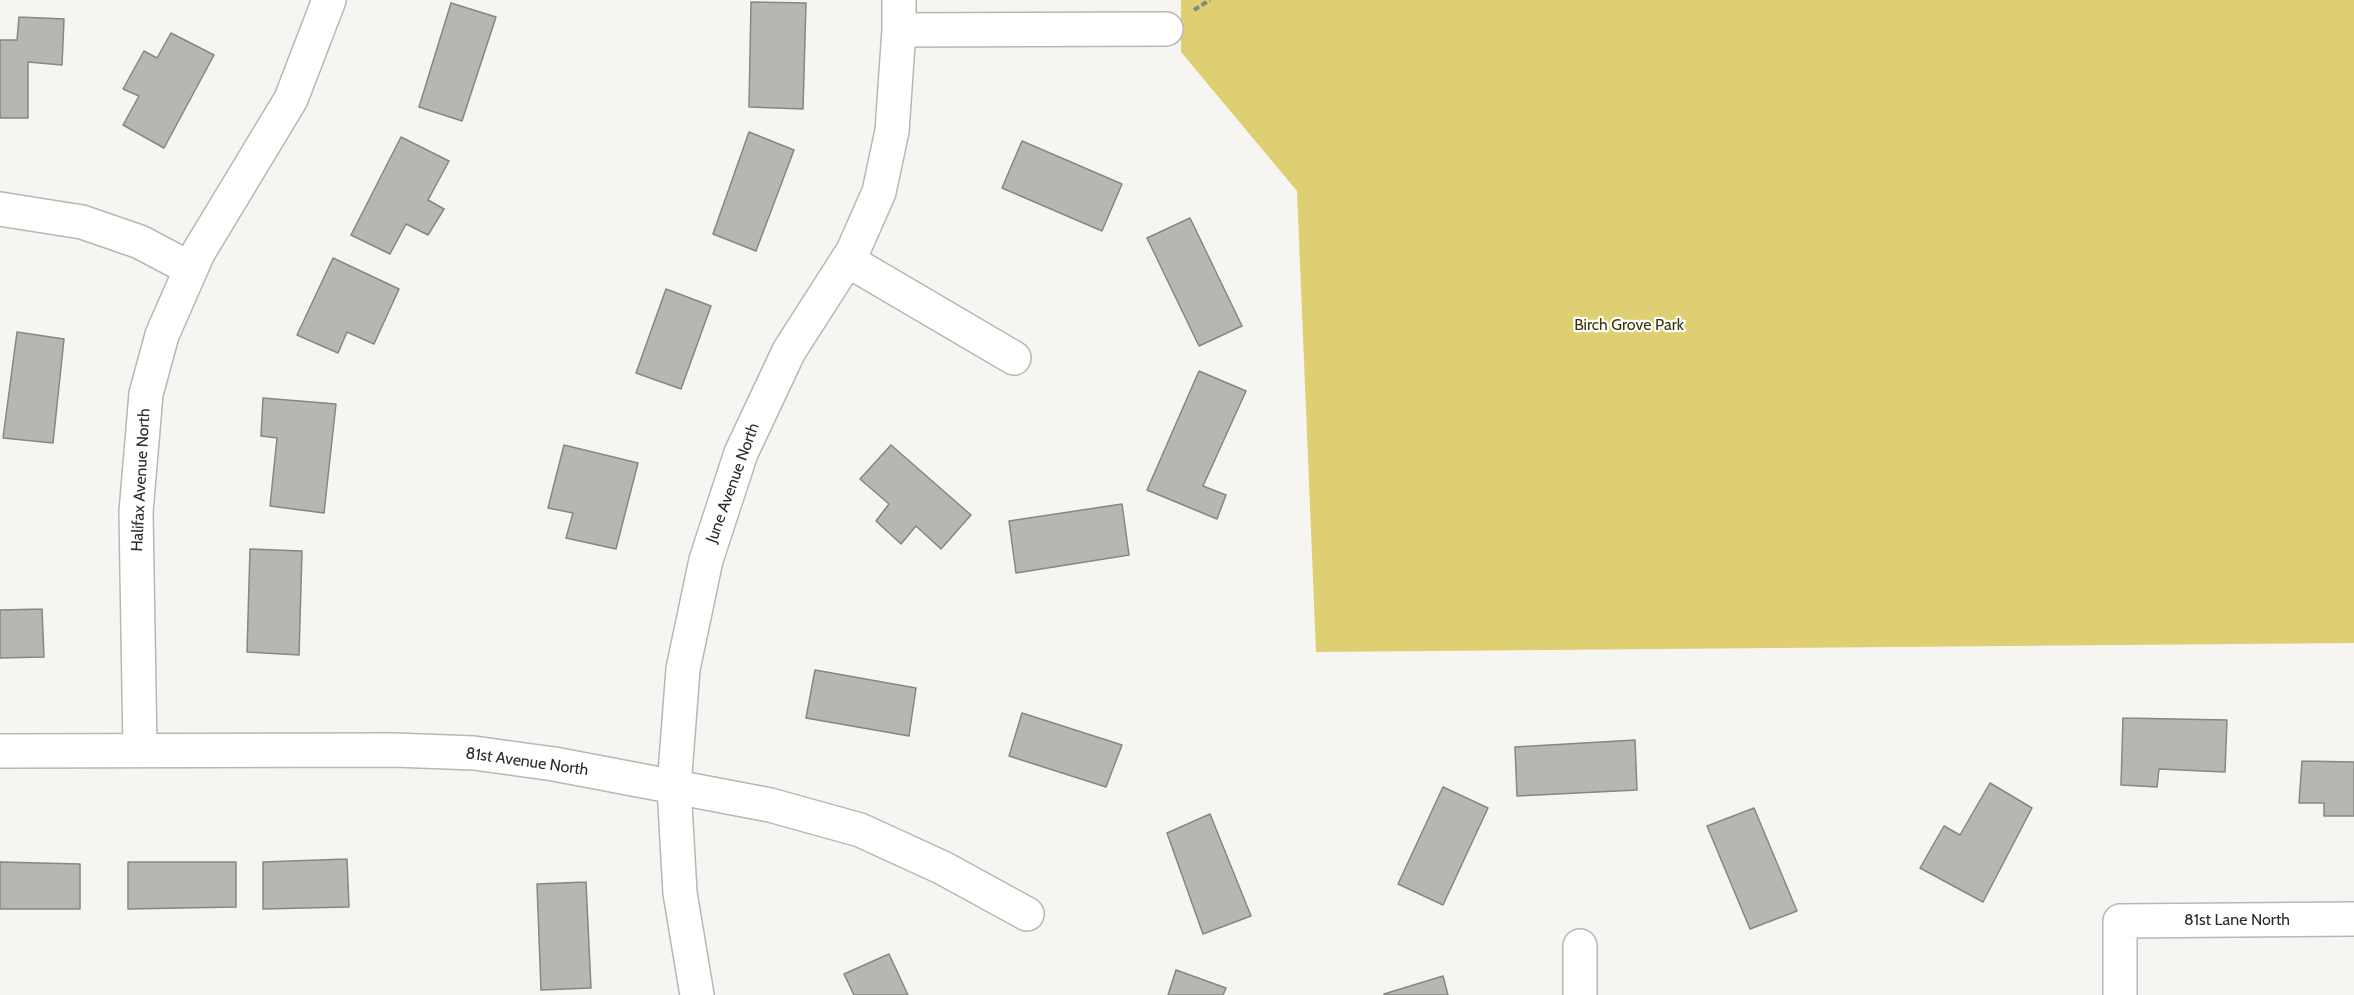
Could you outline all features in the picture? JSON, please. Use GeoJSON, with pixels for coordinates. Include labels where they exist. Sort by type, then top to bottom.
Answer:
{"type":"FeatureCollection","features":[{"type":"Feature","properties":{"kind":"street","name":"Halifax Avenue North"},"geometry":{"type":"LineString","coordinates":[[140,750],[136,512],[146,394],[162,335],[198,253],[291,99],[329,0]]}},
{"type":"Feature","properties":{"kind":"street"},"geometry":{"type":"LineString","coordinates":[[899,15],[1166,29]]}},
{"type":"Feature","properties":{"kind":"street","name":"June Avenue North"},"geometry":{"type":"LineString","coordinates":[[697,995],[680,893],[674,787],[683,669],[709,549],[741,453],[789,351],[854,251],[879,192],[892,131],[899,15]]}},
{"type":"Feature","properties":{"kind":"street"},"geometry":{"type":"LineString","coordinates":[[0,209],[82,222],[140,242],[191,269]]}},
{"type":"Feature","properties":{"kind":"street"},"geometry":{"type":"LineString","coordinates":[[847,260],[1014,358]]}},
{"type":"Feature","properties":{"kind":"street","name":"81st Avenue North"},"geometry":{"type":"LineString","coordinates":[[0,751],[474,753],[554,764],[770,805],[860,830],[943,868],[1027,914]]}},
{"type":"Feature","properties":{"kind":"street","name":"81st Lane North"},"geometry":{"type":"LineString","coordinates":[[2120,995],[2120,921],[2354,919]]}},
{"type":"Feature","properties":{"kind":"street"},"geometry":{"type":"LineString","coordinates":[[1580,946],[1580,995]]}},
{"type":"Feature","properties":{"kind":"green space","name":"Birch Grove Park"},"geometry":{"type":"Polygon","coordinates":[[[1181,0],[2354,0],[2354,643],[1316,652],[1297,191],[1181,52],[1181,0]]]}},
{"type":"Feature","properties":{"kind":"building"},"geometry":{"type":"Polygon","coordinates":[[[751,2],[806,3],[803,109],[749,107],[751,2]]]}},
{"type":"Feature","properties":{"kind":"building"},"geometry":{"type":"Polygon","coordinates":[[[451,3],[496,17],[462,121],[419,107],[451,3]]]}},
{"type":"Feature","properties":{"kind":"building"},"geometry":{"type":"Polygon","coordinates":[[[19,17],[64,19],[62,65],[28,62],[28,118],[0,118],[0,40],[17,40],[19,17]]]}},
{"type":"Feature","properties":{"kind":"building"},"geometry":{"type":"Polygon","coordinates":[[[171,33],[214,55],[164,148],[123,125],[139,96],[123,89],[144,51],[157,58],[171,33]]]}},
{"type":"Feature","properties":{"kind":"building"},"geometry":{"type":"Polygon","coordinates":[[[749,132],[794,150],[756,251],[713,234],[749,132]]]}},
{"type":"Feature","properties":{"kind":"building"},"geometry":{"type":"Polygon","coordinates":[[[401,137],[449,161],[428,200],[444,209],[428,235],[406,224],[390,254],[351,235],[401,137]]]}},
{"type":"Feature","properties":{"kind":"building"},"geometry":{"type":"Polygon","coordinates":[[[1022,141],[1122,184],[1102,231],[1002,188],[1022,141]]]}},
{"type":"Feature","properties":{"kind":"building"},"geometry":{"type":"Polygon","coordinates":[[[1190,218],[1242,326],[1199,346],[1147,238],[1190,218]]]}},
{"type":"Feature","properties":{"kind":"building"},"geometry":{"type":"Polygon","coordinates":[[[333,258],[399,289],[374,344],[347,332],[338,353],[297,335],[333,258]]]}},
{"type":"Feature","properties":{"kind":"building"},"geometry":{"type":"Polygon","coordinates":[[[666,289],[711,306],[681,389],[636,373],[666,289]]]}},
{"type":"Feature","properties":{"kind":"building"},"geometry":{"type":"Polygon","coordinates":[[[17,332],[64,339],[53,443],[3,438],[17,332]]]}},
{"type":"Feature","properties":{"kind":"building"},"geometry":{"type":"Polygon","coordinates":[[[1199,371],[1246,391],[1203,486],[1226,495],[1217,519],[1147,490],[1199,371]]]}},
{"type":"Feature","properties":{"kind":"building"},"geometry":{"type":"Polygon","coordinates":[[[263,398],[336,404],[324,513],[270,506],[277,438],[261,436],[263,398]]]}},
{"type":"Feature","properties":{"kind":"building"},"geometry":{"type":"Polygon","coordinates":[[[564,445],[638,463],[616,549],[566,538],[573,513],[548,508],[564,445]]]}},
{"type":"Feature","properties":{"kind":"building"},"geometry":{"type":"Polygon","coordinates":[[[891,445],[971,515],[941,549],[916,526],[901,544],[876,521],[889,504],[860,479],[891,445]]]}},
{"type":"Feature","properties":{"kind":"building"},"geometry":{"type":"Polygon","coordinates":[[[1122,504],[1129,555],[1016,573],[1009,521],[1122,504]]]}},
{"type":"Feature","properties":{"kind":"building"},"geometry":{"type":"Polygon","coordinates":[[[250,549],[302,551],[299,655],[247,652],[250,549]]]}},
{"type":"Feature","properties":{"kind":"building"},"geometry":{"type":"Polygon","coordinates":[[[42,609],[44,657],[0,658],[0,610],[42,609]]]}},
{"type":"Feature","properties":{"kind":"building"},"geometry":{"type":"Polygon","coordinates":[[[815,670],[916,688],[909,736],[806,718],[815,670]]]}},
{"type":"Feature","properties":{"kind":"building"},"geometry":{"type":"Polygon","coordinates":[[[1022,713],[1122,745],[1106,787],[1009,756],[1022,713]]]}},
{"type":"Feature","properties":{"kind":"building"},"geometry":{"type":"Polygon","coordinates":[[[2123,718],[2227,720],[2225,772],[2159,769],[2157,787],[2121,785],[2123,718]]]}},
{"type":"Feature","properties":{"kind":"building"},"geometry":{"type":"Polygon","coordinates":[[[1635,740],[1637,790],[1517,796],[1515,747],[1635,740]]]}},
{"type":"Feature","properties":{"kind":"building"},"geometry":{"type":"Polygon","coordinates":[[[2302,761],[2354,762],[2354,816],[2324,816],[2324,803],[2299,803],[2302,761]]]}},
{"type":"Feature","properties":{"kind":"building"},"geometry":{"type":"Polygon","coordinates":[[[1990,783],[2032,808],[1983,902],[1920,868],[1944,826],[1960,835],[1990,783]]]}},
{"type":"Feature","properties":{"kind":"building"},"geometry":{"type":"Polygon","coordinates":[[[1443,787],[1488,808],[1443,905],[1398,884],[1443,787]]]}},
{"type":"Feature","properties":{"kind":"building"},"geometry":{"type":"Polygon","coordinates":[[[1754,808],[1797,911],[1750,929],[1707,826],[1754,808]]]}},
{"type":"Feature","properties":{"kind":"building"},"geometry":{"type":"Polygon","coordinates":[[[1210,814],[1251,916],[1203,934],[1167,833],[1210,814]]]}},
{"type":"Feature","properties":{"kind":"building"},"geometry":{"type":"Polygon","coordinates":[[[347,859],[349,907],[263,909],[263,862],[347,859]]]}},
{"type":"Feature","properties":{"kind":"building"},"geometry":{"type":"Polygon","coordinates":[[[0,862],[80,864],[80,909],[0,909],[0,862]]]}},
{"type":"Feature","properties":{"kind":"building"},"geometry":{"type":"Polygon","coordinates":[[[128,862],[236,862],[236,907],[128,909],[128,862]]]}},
{"type":"Feature","properties":{"kind":"building"},"geometry":{"type":"Polygon","coordinates":[[[586,882],[591,988],[541,990],[537,884],[586,882]]]}},
{"type":"Feature","properties":{"kind":"building"},"geometry":{"type":"Polygon","coordinates":[[[889,954],[908,995],[854,995],[844,974],[889,954]]]}},
{"type":"Feature","properties":{"kind":"building"},"geometry":{"type":"Polygon","coordinates":[[[1176,970],[1226,988],[1223,995],[1168,995],[1176,970]]]}},
{"type":"Feature","properties":{"kind":"building"},"geometry":{"type":"Polygon","coordinates":[[[1443,976],[1448,995],[1384,995],[1384,994],[1443,976]]]}}]}
